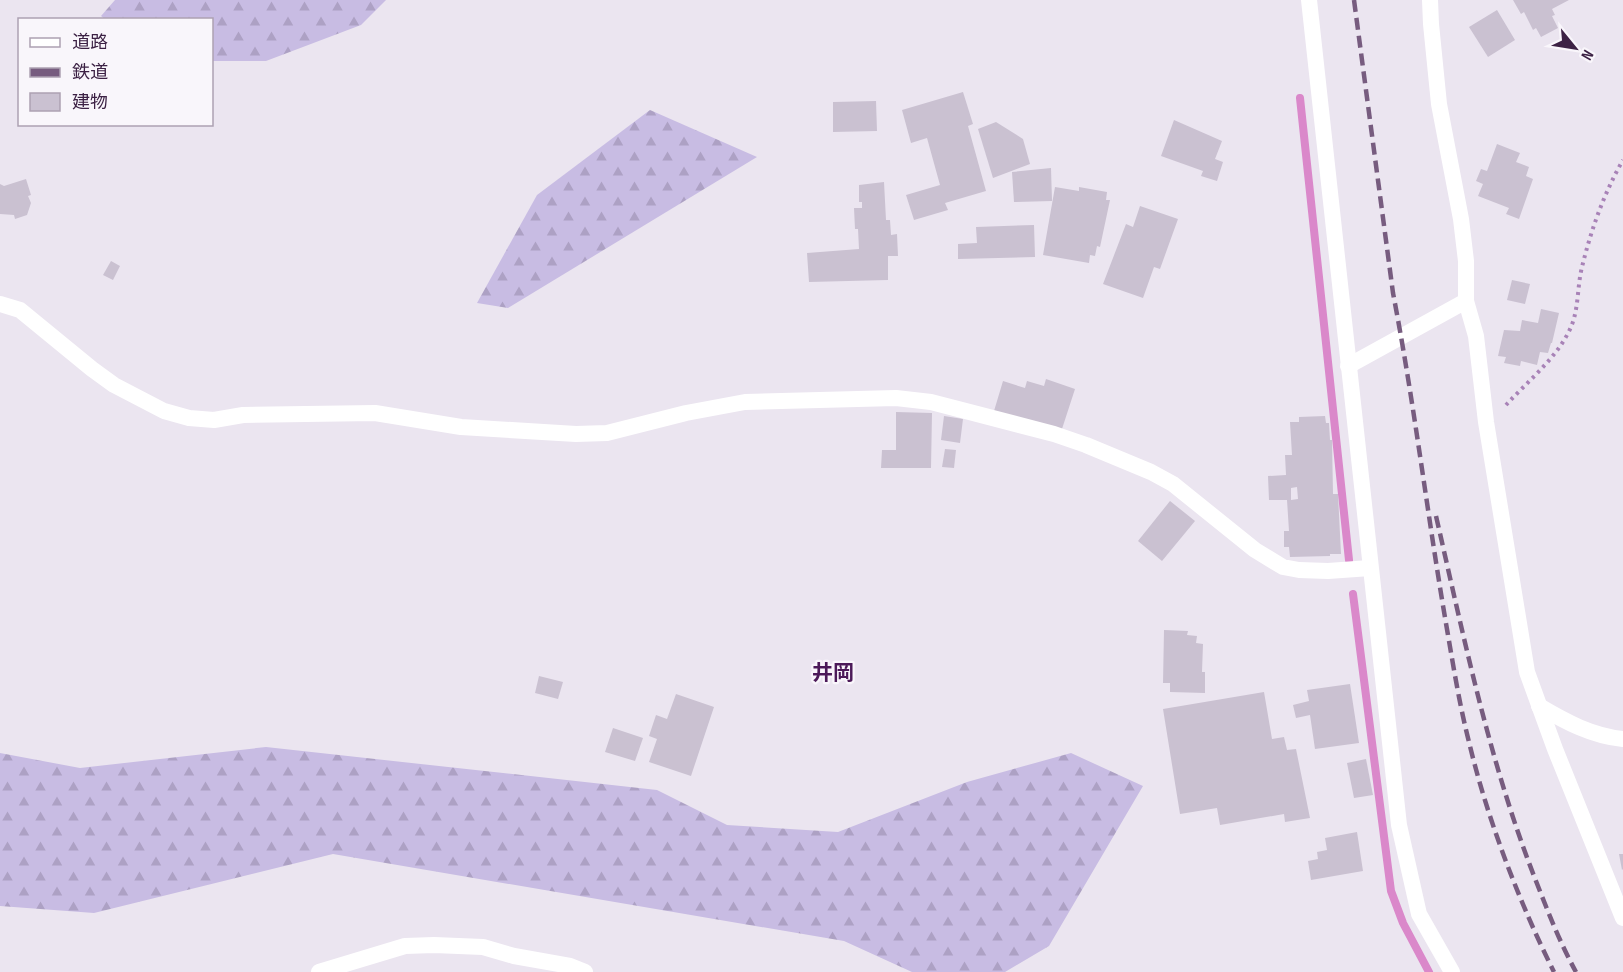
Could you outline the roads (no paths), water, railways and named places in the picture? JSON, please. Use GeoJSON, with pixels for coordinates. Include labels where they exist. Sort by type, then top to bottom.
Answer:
{"type":"FeatureCollection","features":[{"type":"Feature","properties":{"kind":"street"},"geometry":{"type":"LineString","coordinates":[[1309,0],[1399,825],[1419,914],[1452,972]]}},
{"type":"Feature","properties":{"kind":"street"},"geometry":{"type":"LineString","coordinates":[[1430,0],[1439,104],[1461,219],[1466,261],[1466,301],[1476,336],[1486,422],[1527,672],[1623,918]]}},
{"type":"Feature","properties":{"kind":"street"},"geometry":{"type":"LineString","coordinates":[[1348,366],[1466,301]]}},
{"type":"Feature","properties":{"kind":"street"},"geometry":{"type":"LineString","coordinates":[[0,304],[20,310],[92,369],[114,384],[164,411],[189,418],[214,420],[243,415],[375,413],[461,427],[576,434],[608,433],[686,413],[745,402],[896,398],[932,402],[1054,434],[1151,472],[1173,484],[1255,550],[1283,567],[1328,571],[1370,568]]}},
{"type":"Feature","properties":{"kind":"street"},"geometry":{"type":"LineString","coordinates":[[1539,706],[1585,730],[1598,735],[1623,739]]}},
{"type":"Feature","properties":{"kind":"street"},"geometry":{"type":"LineString","coordinates":[[319,972],[405,945],[483,947],[514,956],[570,966],[585,972]]}},
{"type":"Feature","properties":{"kind":"waterway"},"geometry":{"type":"LineString","coordinates":[[1300,98],[1349,560]]}},
{"type":"Feature","properties":{"kind":"waterway"},"geometry":{"type":"LineString","coordinates":[[1353,594],[1391,891],[1403,923],[1429,972]]}},
{"type":"Feature","properties":{"kind":"railway"},"geometry":{"type":"LineString","coordinates":[[1354,0],[1393,293],[1460,702],[1476,771],[1495,830],[1516,889],[1554,972]]}},
{"type":"Feature","properties":{"kind":"railway"},"geometry":{"type":"LineString","coordinates":[[1436,516],[1479,698],[1504,788],[1539,888],[1576,972]]}},
{"type":"Feature","properties":{"kind":"district","name":"井岡"},"geometry":{"type":"Point","coordinates":[833,673]}}]}
